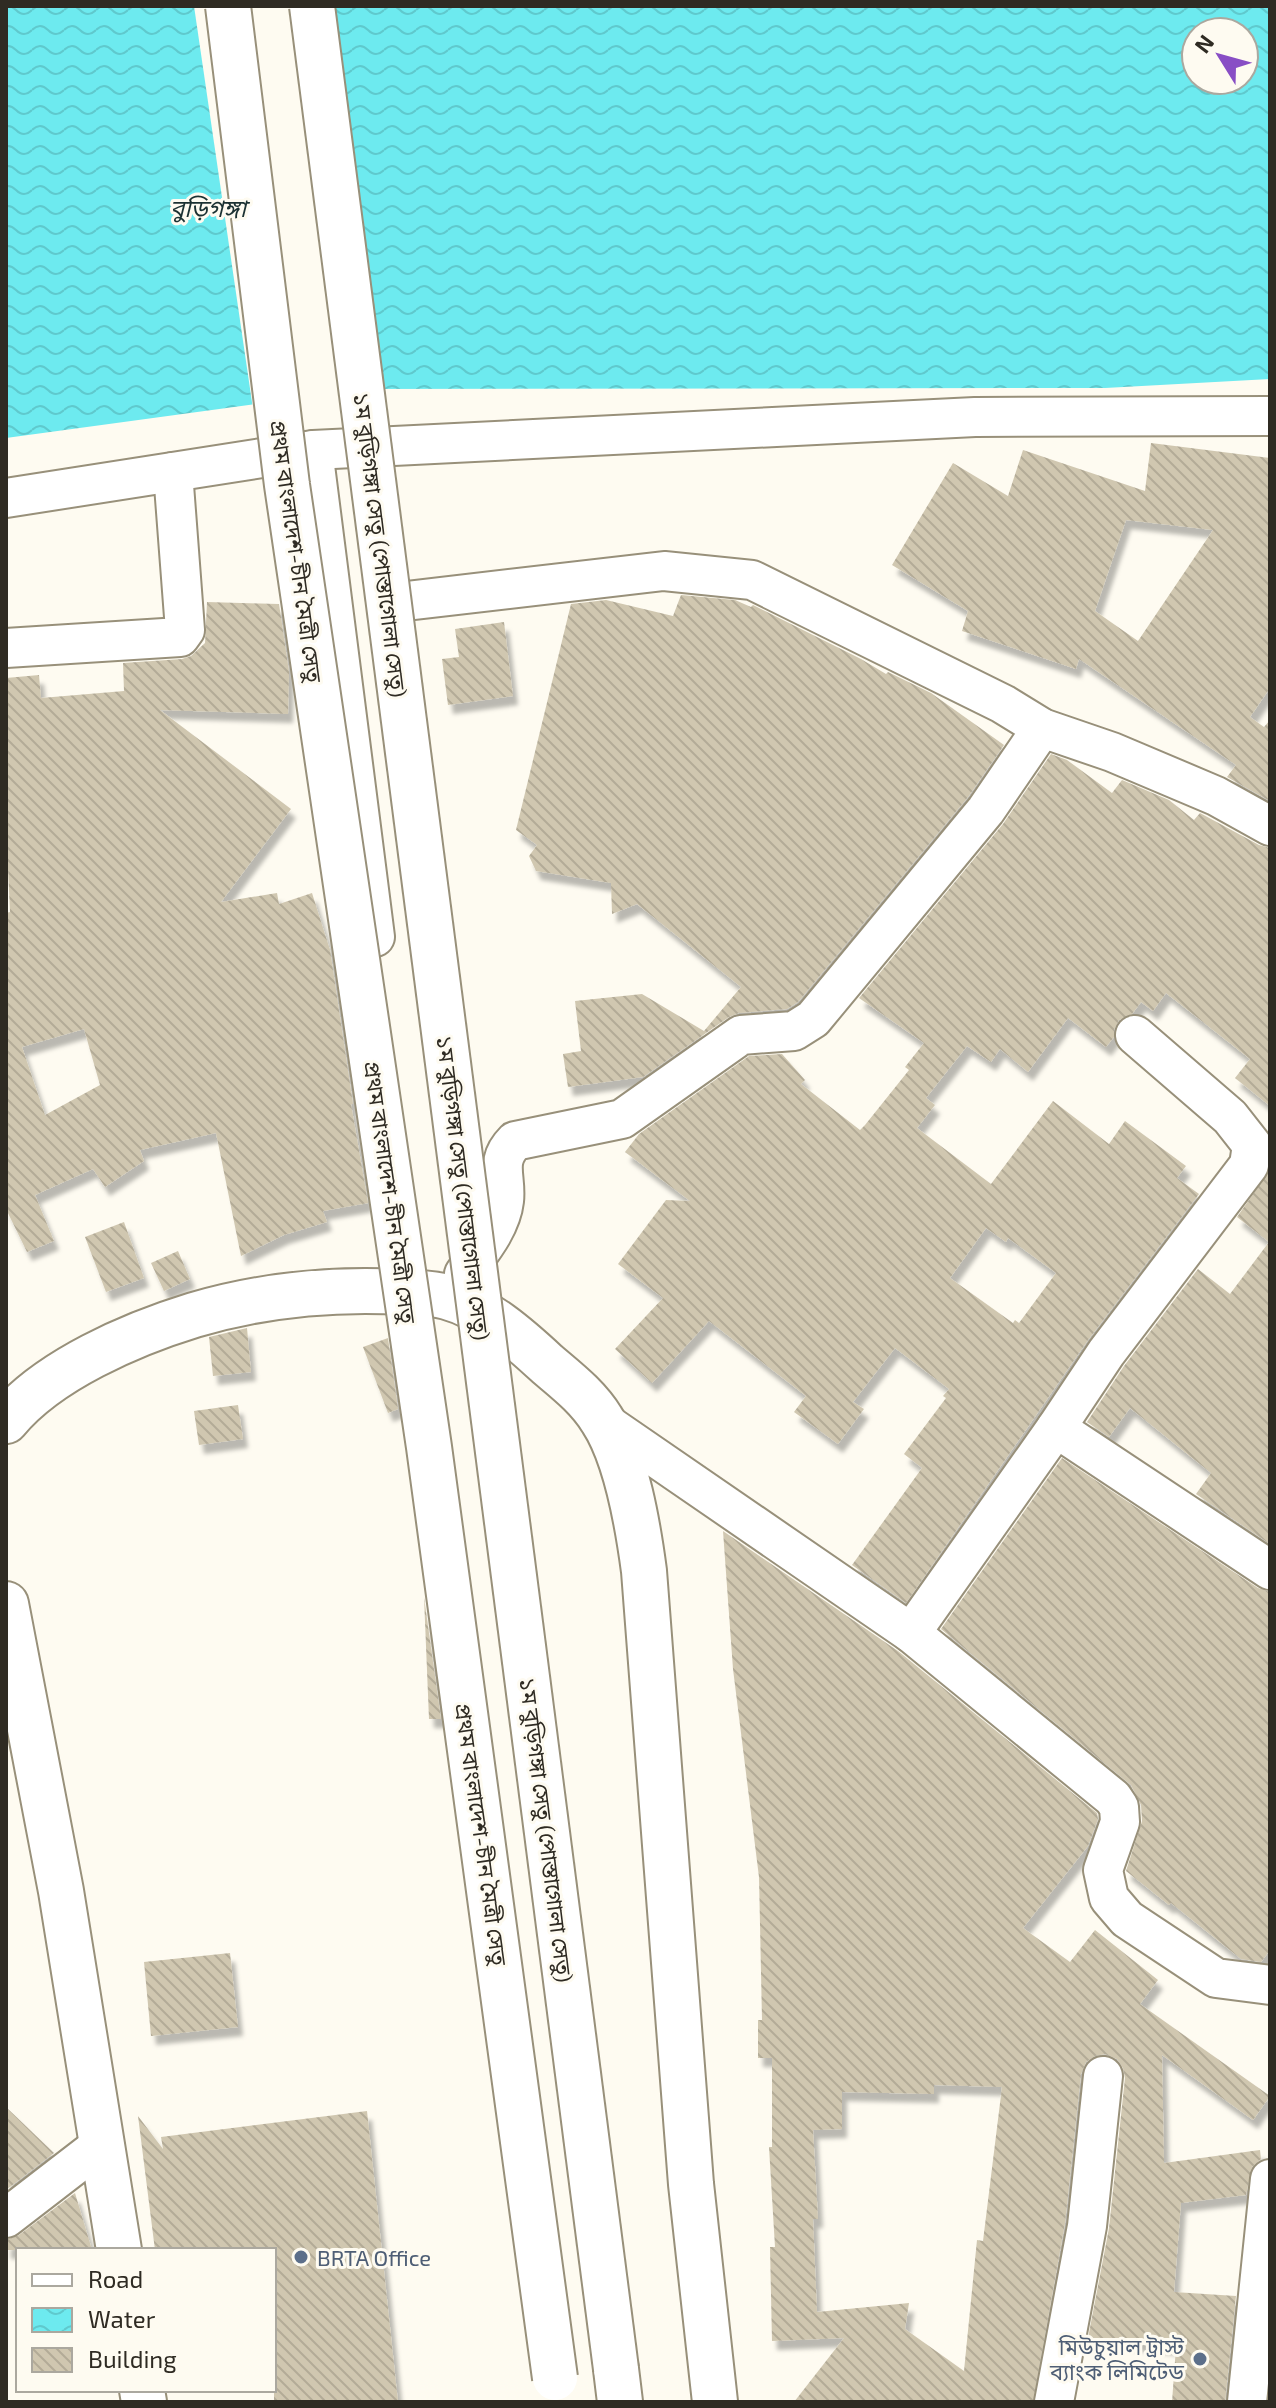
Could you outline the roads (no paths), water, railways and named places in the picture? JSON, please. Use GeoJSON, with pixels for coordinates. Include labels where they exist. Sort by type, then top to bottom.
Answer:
{"type":"FeatureCollection","features":[{"type":"Feature","properties":{"kind":"main road","name":"প্রথম বাংলাদেশ-চীন মৈত্রী সেতু"},"geometry":{"type":"LineString","coordinates":[[228,6],[287,485],[429,1447],[557,2390]]}},
{"type":"Feature","properties":{"kind":"main road","name":"১ম বুড়িগঙ্গা সেতু (পোস্তাগোলা সেতু)"},"geometry":{"type":"LineString","coordinates":[[312,6],[618,2386]]}},
{"type":"Feature","properties":{"kind":"main road"},"geometry":{"type":"LineString","coordinates":[[6,1421],[20,1403],[44,1385],[98,1354],[161,1325],[255,1300],[336,1292],[434,1295],[472,1308],[525,1343],[586,1398],[604,1422],[629,1490],[644,1571],[691,2184],[715,2402]]}},
{"type":"Feature","properties":{"kind":"main road"},"geometry":{"type":"LineString","coordinates":[[6,1604],[15,1715],[61,1891],[119,2248]]}},
{"type":"Feature","properties":{"kind":"street"},"geometry":{"type":"LineString","coordinates":[[6,498],[313,450],[975,417],[1270,416]]}},
{"type":"Feature","properties":{"kind":"street"},"geometry":{"type":"LineString","coordinates":[[313,450],[434,1295]]}},
{"type":"Feature","properties":{"kind":"street"},"geometry":{"type":"LineString","coordinates":[[6,648],[180,637],[185,630],[173,472]]}},
{"type":"Feature","properties":{"kind":"street"},"geometry":{"type":"LineString","coordinates":[[389,603],[664,571],[752,580],[970,687],[1042,728],[1112,752],[1216,796],[1270,826]]}},
{"type":"Feature","properties":{"kind":"street"},"geometry":{"type":"LineString","coordinates":[[434,1295],[495,1227],[505,1202],[502,1161],[506,1150],[515,1141],[622,1119],[741,1035],[794,1031],[813,1019],[986,810],[1042,728]]}},
{"type":"Feature","properties":{"kind":"street"},"geometry":{"type":"LineString","coordinates":[[911,1633],[1106,1353],[1249,1165],[1252,1145],[1230,1117],[1135,1035]]}},
{"type":"Feature","properties":{"kind":"street"},"geometry":{"type":"LineString","coordinates":[[604,1422],[911,1633],[1113,1798],[1119,1807],[1120,1822],[1103,1870],[1109,1898],[1127,1919],[1216,1978],[1270,1985]]}},
{"type":"Feature","properties":{"kind":"street"},"geometry":{"type":"LineString","coordinates":[[1056,1428],[1270,1570]]}},
{"type":"Feature","properties":{"kind":"street"},"geometry":{"type":"LineString","coordinates":[[1054,2402],[1087,2226],[1103,2076]]}},
{"type":"Feature","properties":{"kind":"street"},"geometry":{"type":"LineString","coordinates":[[6,2218],[102,2144]]}},
{"type":"Feature","properties":{"kind":"street"},"geometry":{"type":"LineString","coordinates":[[1247,2402],[1270,2179]]}},
{"type":"Feature","properties":{"kind":"water","name":"বুড়িগঙ্গা"},"geometry":{"type":"Polygon","coordinates":[[[6,6],[1270,6],[1270,379],[1105,388],[366,389],[6,438],[6,6]]]}},
{"type":"Feature","properties":{"kind":"place","name":"BRTA Office"},"geometry":{"type":"Point","coordinates":[301,2257]}},
{"type":"Feature","properties":{"kind":"place","name":"মিউচুয়াল ট্রাস্ট ব্যাংক লিমিটেড"},"geometry":{"type":"Point","coordinates":[1200,2359]}}]}
